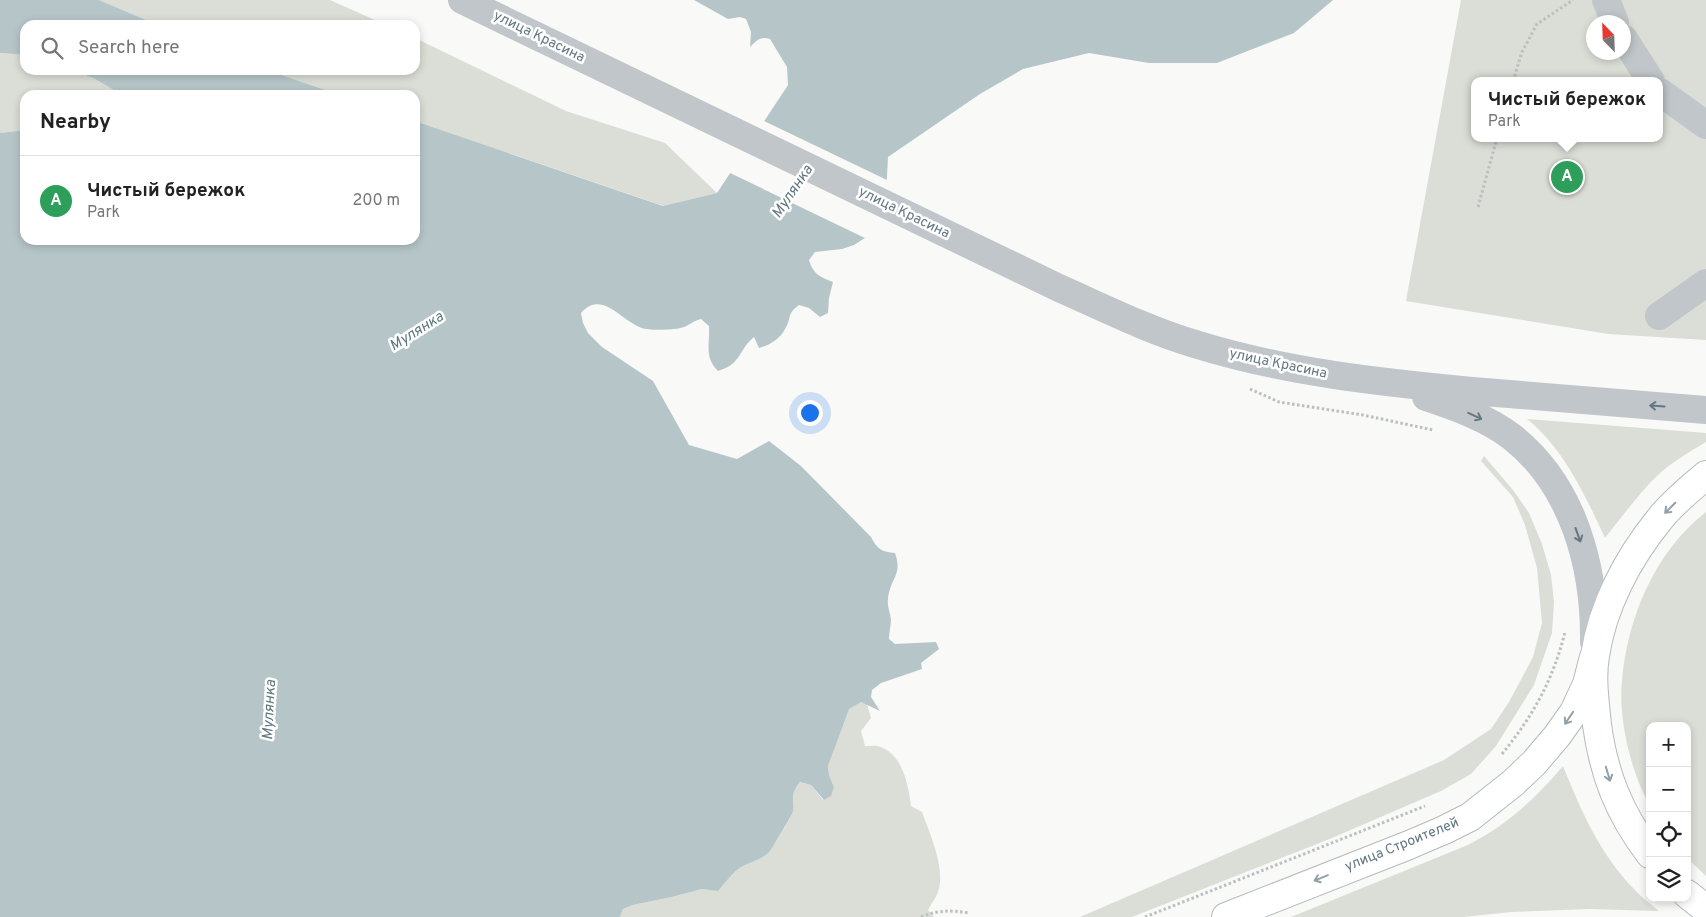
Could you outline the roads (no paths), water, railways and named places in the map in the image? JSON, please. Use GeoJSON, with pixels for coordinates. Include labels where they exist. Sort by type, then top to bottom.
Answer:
{"type":"FeatureCollection","features":[{"type":"Feature","properties":{"kind":"main road","name":"улица Строителей"},"geometry":{"type":"LineString","coordinates":[[1226,917],[1418,841],[1470,817],[1513,783],[1534,763],[1574,712],[1587,684],[1609,604],[1627,566],[1660,519],[1706,475]]}},
{"type":"Feature","properties":{"kind":"main road"},"geometry":{"type":"LineString","coordinates":[[1594,657],[1596,710],[1603,757],[1609,779],[1626,820],[1646,848]]}},
{"type":"Feature","properties":{"kind":"main road"},"geometry":{"type":"LineString","coordinates":[[1691,897],[1706,909]]}},
{"type":"Feature","properties":{"kind":"street","name":"улица Красина"},"geometry":{"type":"LineString","coordinates":[[462,0],[1059,288],[1149,328],[1195,344],[1278,366],[1362,380]]}},
{"type":"Feature","properties":{"kind":"street"},"geometry":{"type":"LineString","coordinates":[[1606,0],[1612,15]]}},
{"type":"Feature","properties":{"kind":"street"},"geometry":{"type":"LineString","coordinates":[[1631,49],[1648,77]]}},
{"type":"Feature","properties":{"kind":"street"},"geometry":{"type":"LineString","coordinates":[[1663,94],[1706,125]]}},
{"type":"Feature","properties":{"kind":"street"},"geometry":{"type":"LineString","coordinates":[[1658,316],[1706,283]]}},
{"type":"Feature","properties":{"kind":"street"},"geometry":{"type":"LineString","coordinates":[[1362,380],[1516,395],[1706,410]]}},
{"type":"Feature","properties":{"kind":"street"},"geometry":{"type":"LineString","coordinates":[[1362,380],[1442,402],[1476,416],[1511,437],[1539,463],[1560,495],[1580,536],[1594,602],[1594,657]]}},
{"type":"Feature","properties":{"kind":"water"},"geometry":{"type":"Polygon","coordinates":[[[0,0],[99,0],[146,20],[20,20],[20,55],[0,53],[0,0]]]}},
{"type":"Feature","properties":{"kind":"water","name":"Мулянка"},"geometry":{"type":"Polygon","coordinates":[[[694,0],[1333,0],[1294,33],[1217,63],[1149,63],[1089,53],[1023,69],[980,94],[888,157],[886,196],[871,234],[854,245],[842,249],[815,252],[809,260],[813,269],[818,274],[833,282],[828,313],[820,317],[809,308],[799,305],[792,311],[783,333],[777,339],[759,348],[754,337],[736,361],[726,368],[718,371],[711,361],[709,356],[709,326],[701,319],[680,328],[651,330],[634,325],[612,309],[597,304],[581,313],[588,333],[602,347],[653,381],[689,445],[737,459],[769,441],[801,466],[871,537],[878,547],[883,551],[895,553],[898,567],[889,592],[888,607],[891,619],[889,639],[895,644],[936,642],[939,649],[921,663],[922,669],[881,683],[872,690],[871,697],[880,711],[861,702],[849,709],[828,766],[829,775],[834,787],[831,796],[824,800],[811,785],[800,782],[793,796],[792,814],[769,852],[737,870],[718,891],[702,889],[633,905],[623,909],[620,917],[0,917],[0,133],[20,131],[20,245],[420,245],[420,123],[663,206],[717,193],[788,85],[787,67],[770,39],[759,39],[750,47],[751,32],[746,19],[740,17],[728,19],[694,0]]]}},
{"type":"Feature","properties":{"kind":"water"},"geometry":{"type":"Polygon","coordinates":[[[85,75],[282,75],[325,90],[114,90],[85,75]]]}},
{"type":"Feature","properties":{"kind":"place","name":"Чистый бережок"},"geometry":{"type":"Point","coordinates":[1567,177]}}]}
